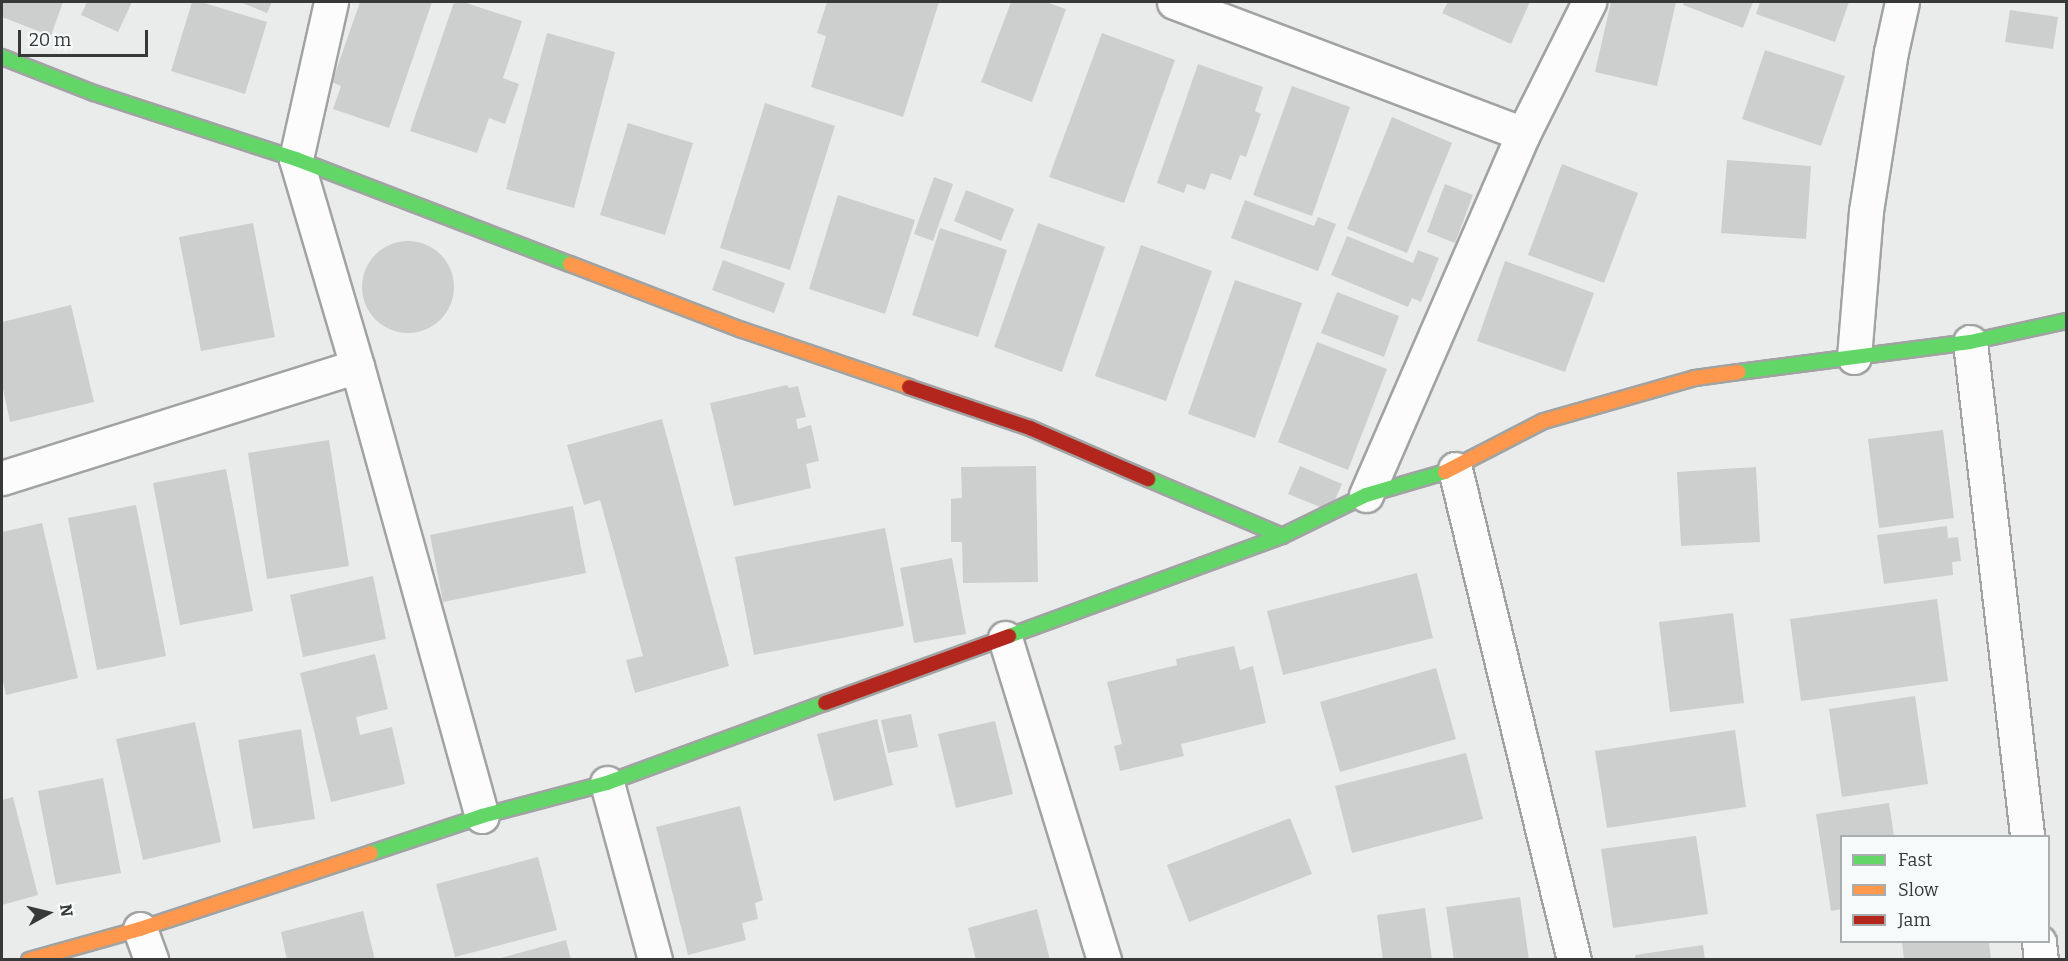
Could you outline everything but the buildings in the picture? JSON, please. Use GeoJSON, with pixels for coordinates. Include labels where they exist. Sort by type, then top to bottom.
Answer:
{"type":"FeatureCollection","features":[{"type":"Feature","properties":{"kind":"street"},"geometry":{"type":"LineString","coordinates":[[331,2],[296,159],[357,366],[482,816]]}},
{"type":"Feature","properties":{"kind":"street"},"geometry":{"type":"LineString","coordinates":[[1174,2],[1523,134]]}},
{"type":"Feature","properties":{"kind":"street"},"geometry":{"type":"LineString","coordinates":[[1366,495],[1523,134],[1589,2]]}},
{"type":"Feature","properties":{"kind":"street"},"geometry":{"type":"LineString","coordinates":[[1854,357],[1866,212],[1891,52],[1902,2]]}},
{"type":"Feature","properties":{"kind":"street"},"geometry":{"type":"LineString","coordinates":[[2,57],[94,93],[296,159],[742,330],[1030,428],[1282,536]]}},
{"type":"Feature","properties":{"kind":"street"},"geometry":{"type":"LineString","coordinates":[[29,960],[140,929],[482,816],[607,783],[1282,536],[1366,495],[1455,469],[1544,421],[1684,381],[1970,342],[2067,321]]}},
{"type":"Feature","properties":{"kind":"street"},"geometry":{"type":"LineString","coordinates":[[1970,342],[2027,835]]}},
{"type":"Feature","properties":{"kind":"street"},"geometry":{"type":"LineString","coordinates":[[2,478],[357,366]]}},
{"type":"Feature","properties":{"kind":"street"},"geometry":{"type":"LineString","coordinates":[[1455,469],[1574,960]]}},
{"type":"Feature","properties":{"kind":"street"},"geometry":{"type":"LineString","coordinates":[[1005,638],[1104,960]]}},
{"type":"Feature","properties":{"kind":"street"},"geometry":{"type":"LineString","coordinates":[[607,783],[655,960]]}},
{"type":"Feature","properties":{"kind":"street"},"geometry":{"type":"LineString","coordinates":[[140,929],[151,960]]}},
{"type":"Feature","properties":{"kind":"street"},"geometry":{"type":"LineString","coordinates":[[2039,943],[2041,960]]}},
{"type":"Feature","properties":{"kind":"traffic: fast"},"geometry":{"type":"LineString","coordinates":[[2,57],[94,93],[296,159],[570,264]]}},
{"type":"Feature","properties":{"kind":"traffic: fast"},"geometry":{"type":"LineString","coordinates":[[1739,372],[1970,342],[2066,321]]}},
{"type":"Feature","properties":{"kind":"traffic: fast"},"geometry":{"type":"LineString","coordinates":[[1009,636],[1282,536],[1366,495],[1445,472]]}},
{"type":"Feature","properties":{"kind":"traffic: fast"},"geometry":{"type":"LineString","coordinates":[[1148,479],[1282,536]]}},
{"type":"Feature","properties":{"kind":"traffic: fast"},"geometry":{"type":"LineString","coordinates":[[371,853],[482,816],[607,783],[825,703]]}},
{"type":"Feature","properties":{"kind":"traffic: slow"},"geometry":{"type":"LineString","coordinates":[[570,264],[742,330],[909,387]]}},
{"type":"Feature","properties":{"kind":"traffic: slow"},"geometry":{"type":"LineString","coordinates":[[1445,472],[1544,421],[1695,378],[1739,372]]}},
{"type":"Feature","properties":{"kind":"traffic: slow"},"geometry":{"type":"LineString","coordinates":[[29,960],[140,929],[371,853]]}},
{"type":"Feature","properties":{"kind":"traffic: jam"},"geometry":{"type":"LineString","coordinates":[[909,387],[1030,428],[1148,479]]}},
{"type":"Feature","properties":{"kind":"traffic: jam"},"geometry":{"type":"LineString","coordinates":[[825,703],[1009,636]]}}]}
